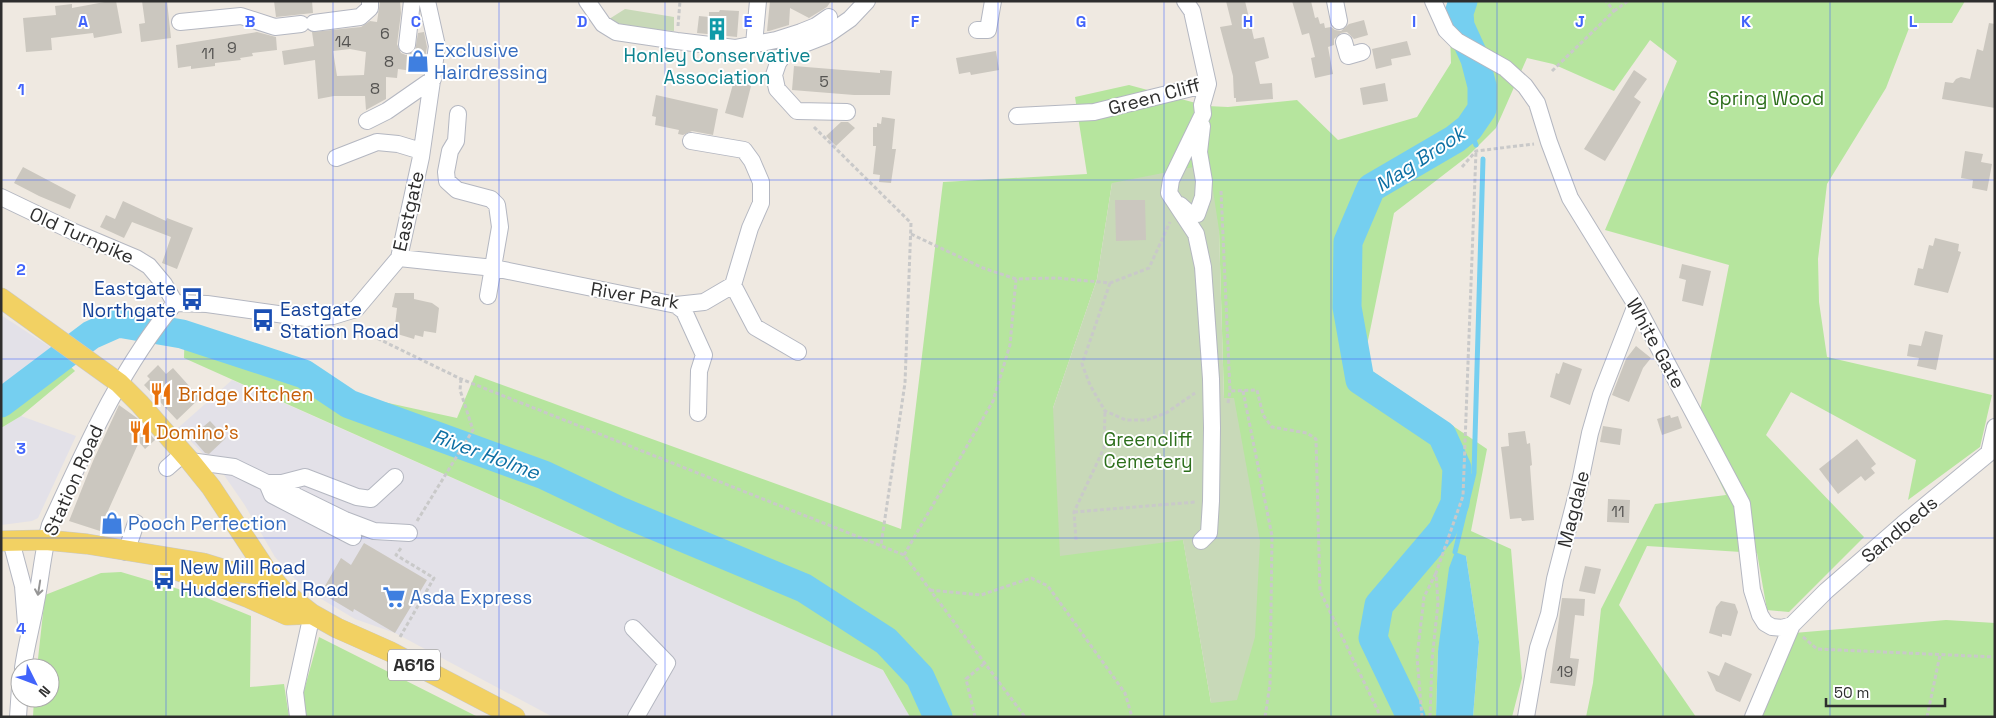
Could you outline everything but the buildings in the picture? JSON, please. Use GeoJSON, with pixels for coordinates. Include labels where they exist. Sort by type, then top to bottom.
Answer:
{"type":"FeatureCollection","features":[{"type":"Feature","properties":{"kind":"main road"},"geometry":{"type":"LineString","coordinates":[[1,298],[119,383],[140,404],[211,487],[270,576]]}},
{"type":"Feature","properties":{"kind":"main road"},"geometry":{"type":"LineString","coordinates":[[6,541],[46,540],[87,544],[211,565],[229,571],[270,576]]}},
{"type":"Feature","properties":{"kind":"main road"},"geometry":{"type":"LineString","coordinates":[[211,565],[233,564],[241,559],[248,544]]}},
{"type":"Feature","properties":{"kind":"main road"},"geometry":{"type":"LineString","coordinates":[[126,552],[246,597],[287,615],[312,614]]}},
{"type":"Feature","properties":{"kind":"main road"},"geometry":{"type":"LineString","coordinates":[[246,597],[262,585],[270,576]]}},
{"type":"Feature","properties":{"kind":"main road","name":"A616"},"geometry":{"type":"LineString","coordinates":[[270,576],[284,592],[312,614],[337,628],[391,652],[515,717]]}},
{"type":"Feature","properties":{"kind":"street"},"geometry":{"type":"LineString","coordinates":[[180,22],[240,8],[276,27],[360,17],[370,8],[370,1]]}},
{"type":"Feature","properties":{"kind":"street"},"geometry":{"type":"LineString","coordinates":[[407,45],[412,1]]}},
{"type":"Feature","properties":{"kind":"street"},"geometry":{"type":"LineString","coordinates":[[587,1],[603,24],[616,32],[735,48],[776,40],[801,32],[816,26],[829,17]]}},
{"type":"Feature","properties":{"kind":"street"},"geometry":{"type":"LineString","coordinates":[[754,44],[758,1]]}},
{"type":"Feature","properties":{"kind":"street"},"geometry":{"type":"LineString","coordinates":[[847,112],[797,111],[777,90],[774,75],[778,63],[786,51],[827,35],[850,19],[867,1]]}},
{"type":"Feature","properties":{"kind":"street"},"geometry":{"type":"LineString","coordinates":[[977,30],[988,30],[993,1]]}},
{"type":"Feature","properties":{"kind":"street","name":"Green Cliff"},"geometry":{"type":"LineString","coordinates":[[1017,116],[1094,112],[1208,84],[1192,11],[1185,1]]}},
{"type":"Feature","properties":{"kind":"street"},"geometry":{"type":"LineString","coordinates":[[1334,1],[1339,21]]}},
{"type":"Feature","properties":{"kind":"street","name":"White Gate"},"geometry":{"type":"LineString","coordinates":[[1433,1],[1446,30],[1457,40],[1505,68],[1525,86],[1537,102],[1549,142],[1570,198],[1636,305],[1742,504],[1752,590],[1760,615],[1765,623],[1772,627],[1792,626]]}},
{"type":"Feature","properties":{"kind":"street","name":"Eastgate"},"geometry":{"type":"LineString","coordinates":[[171,308],[207,304],[306,318],[333,316],[356,309],[398,258],[422,151],[438,46],[432,3]]}},
{"type":"Feature","properties":{"kind":"street"},"geometry":{"type":"LineString","coordinates":[[1344,42],[1348,56],[1362,52]]}},
{"type":"Feature","properties":{"kind":"street"},"geometry":{"type":"LineString","coordinates":[[367,121],[387,111],[433,79]]}},
{"type":"Feature","properties":{"kind":"street"},"geometry":{"type":"LineString","coordinates":[[1178,204],[1190,214],[1197,214],[1203,198],[1204,181],[1199,152],[1203,114],[1202,105],[1208,84]]}},
{"type":"Feature","properties":{"kind":"street"},"geometry":{"type":"LineString","coordinates":[[458,114],[456,141],[450,151],[446,172],[447,181],[457,190],[491,199],[497,205],[500,227],[488,296]]}},
{"type":"Feature","properties":{"kind":"street"},"geometry":{"type":"LineString","coordinates":[[1202,541],[1209,533],[1211,501],[1211,380],[1203,267],[1196,234],[1170,193],[1171,180],[1203,114]]}},
{"type":"Feature","properties":{"kind":"street"},"geometry":{"type":"LineString","coordinates":[[691,141],[744,150],[752,160],[761,182],[761,203],[750,228],[733,284],[755,327],[798,352]]}},
{"type":"Feature","properties":{"kind":"street"},"geometry":{"type":"LineString","coordinates":[[336,158],[377,142],[398,144],[422,151]]}},
{"type":"Feature","properties":{"kind":"street","name":"Old Turnpike"},"geometry":{"type":"LineString","coordinates":[[1,197],[72,231],[136,258],[149,266],[164,284],[171,308]]}},
{"type":"Feature","properties":{"kind":"street","name":"River Park"},"geometry":{"type":"LineString","coordinates":[[398,258],[494,268],[676,305],[704,302],[733,284]]}},
{"type":"Feature","properties":{"kind":"street"},"geometry":{"type":"LineString","coordinates":[[676,305],[684,311],[704,355],[699,371],[698,414]]}},
{"type":"Feature","properties":{"kind":"street","name":"Magdale"},"geometry":{"type":"LineString","coordinates":[[1526,717],[1538,648],[1550,614],[1555,579],[1580,482],[1590,434],[1601,395],[1636,305]]}},
{"type":"Feature","properties":{"kind":"street"},"geometry":{"type":"LineString","coordinates":[[119,383],[171,308]]}},
{"type":"Feature","properties":{"kind":"street","name":"Station Road"},"geometry":{"type":"LineString","coordinates":[[23,658],[36,603],[50,525],[119,383]]}},
{"type":"Feature","properties":{"kind":"street","name":"Sandbeds"},"geometry":{"type":"LineString","coordinates":[[1792,626],[1826,591],[1903,524],[1992,454],[1995,427]]}},
{"type":"Feature","properties":{"kind":"street"},"geometry":{"type":"LineString","coordinates":[[167,468],[187,457],[234,467],[275,483],[296,496],[345,520],[374,530],[409,533]]}},
{"type":"Feature","properties":{"kind":"street"},"geometry":{"type":"LineString","coordinates":[[275,483],[304,477],[357,497],[371,499],[395,477]]}},
{"type":"Feature","properties":{"kind":"street"},"geometry":{"type":"LineString","coordinates":[[275,483],[272,495],[353,537]]}},
{"type":"Feature","properties":{"kind":"street"},"geometry":{"type":"LineString","coordinates":[[126,552],[136,524]]}},
{"type":"Feature","properties":{"kind":"street","name":"Station Road"},"geometry":{"type":"LineString","coordinates":[[6,541],[23,586],[26,641]]}},
{"type":"Feature","properties":{"kind":"street"},"geometry":{"type":"LineString","coordinates":[[298,717],[296,692],[312,614]]}},
{"type":"Feature","properties":{"kind":"street"},"geometry":{"type":"LineString","coordinates":[[1753,717],[1792,626]]}},
{"type":"Feature","properties":{"kind":"street"},"geometry":{"type":"LineString","coordinates":[[633,628],[667,663],[636,717]]}},
{"type":"Feature","properties":{"kind":"path"},"geometry":{"type":"LineString","coordinates":[[680,1],[680,10]]}},
{"type":"Feature","properties":{"kind":"path"},"geometry":{"type":"LineString","coordinates":[[1606,1],[1614,11]]}},
{"type":"Feature","properties":{"kind":"path"},"geometry":{"type":"LineString","coordinates":[[1552,71],[1614,11],[1628,1]]}},
{"type":"Feature","properties":{"kind":"path"},"geometry":{"type":"LineString","coordinates":[[797,111],[911,223],[905,383],[882,545]]}},
{"type":"Feature","properties":{"kind":"path"},"geometry":{"type":"LineString","coordinates":[[1462,167],[1476,151],[1549,142]]}},
{"type":"Feature","properties":{"kind":"path"},"geometry":{"type":"LineString","coordinates":[[1422,717],[1417,657],[1424,597],[1436,573],[1464,496],[1476,151]]}},
{"type":"Feature","properties":{"kind":"path"},"geometry":{"type":"LineString","coordinates":[[1221,188],[1230,391],[1257,390],[1263,415],[1272,427],[1307,433],[1316,439],[1320,591],[1378,711],[1379,717]]}},
{"type":"Feature","properties":{"kind":"path"},"geometry":{"type":"LineString","coordinates":[[911,234],[984,268],[1016,279],[1056,278],[1110,282],[1149,268],[1178,204]]}},
{"type":"Feature","properties":{"kind":"path"},"geometry":{"type":"LineString","coordinates":[[904,555],[993,401],[1010,344],[1016,279]]}},
{"type":"Feature","properties":{"kind":"path"},"geometry":{"type":"LineString","coordinates":[[1076,540],[1074,512],[1104,448],[1105,411],[1090,385],[1082,364],[1110,282]]}},
{"type":"Feature","properties":{"kind":"path"},"geometry":{"type":"LineString","coordinates":[[333,316],[461,379],[904,555],[1025,717]]}},
{"type":"Feature","properties":{"kind":"path"},"geometry":{"type":"LineString","coordinates":[[391,652],[434,578],[396,555],[468,441],[473,430],[460,390],[461,379]]}},
{"type":"Feature","properties":{"kind":"path"},"geometry":{"type":"LineString","coordinates":[[1105,411],[1126,420],[1147,420],[1166,413],[1187,400],[1211,380]]}},
{"type":"Feature","properties":{"kind":"path"},"geometry":{"type":"LineString","coordinates":[[1243,391],[1272,536],[1270,684],[1265,717]]}},
{"type":"Feature","properties":{"kind":"path"},"geometry":{"type":"LineString","coordinates":[[1074,512],[1211,501]]}},
{"type":"Feature","properties":{"kind":"path"},"geometry":{"type":"LineString","coordinates":[[1430,717],[1432,660],[1438,603],[1436,573]]}},
{"type":"Feature","properties":{"kind":"path"},"geometry":{"type":"LineString","coordinates":[[930,590],[981,595],[1031,578],[1048,586],[1125,693],[1132,717]]}},
{"type":"Feature","properties":{"kind":"path"},"geometry":{"type":"LineString","coordinates":[[1792,626],[1801,630],[1803,637],[1817,649],[1995,657]]}},
{"type":"Feature","properties":{"kind":"path"},"geometry":{"type":"LineString","coordinates":[[1926,717],[1940,654]]}},
{"type":"Feature","properties":{"kind":"path"},"geometry":{"type":"LineString","coordinates":[[975,717],[966,680],[985,663]]}},
{"type":"Feature","properties":{"kind":"shaded area"},"geometry":{"type":"Polygon","coordinates":[[[1,315],[53,349],[1,391],[1,315]]]}},
{"type":"Feature","properties":{"kind":"shaded area"},"geometry":{"type":"Polygon","coordinates":[[[232,380],[883,670],[910,717],[553,717],[395,633],[355,619],[313,594],[295,579],[275,557],[244,504],[224,475],[178,428],[232,380]]]}},
{"type":"Feature","properties":{"kind":"shaded area"},"geometry":{"type":"Polygon","coordinates":[[[21,416],[76,436],[38,518],[32,521],[1,525],[1,428],[21,416]]]}},
{"type":"Feature","properties":{"kind":"green space","name":"Spring Wood"},"geometry":{"type":"Polygon","coordinates":[[[1449,1],[1965,1],[1952,23],[1911,23],[1886,88],[1827,184],[1818,259],[1819,302],[1827,357],[1992,395],[1980,447],[1908,500],[1916,460],[1791,392],[1766,435],[1864,537],[1789,612],[1767,610],[1757,553],[1647,546],[1619,605],[1696,717],[1586,717],[1593,683],[1601,609],[1655,504],[1726,495],[1696,431],[1729,265],[1605,230],[1677,61],[1650,40],[1614,91],[1553,64],[1527,58],[1496,128],[1468,156],[1394,213],[1363,365],[1487,449],[1471,531],[1511,549],[1522,678],[1512,717],[1473,717],[1479,642],[1466,556],[1438,651],[1436,717],[910,717],[883,670],[184,358],[185,324],[273,353],[370,399],[457,418],[475,375],[901,529],[943,182],[1087,174],[1075,97],[1129,85],[1207,106],[1228,107],[1297,100],[1338,140],[1417,117],[1451,63],[1449,1]],[[1112,183],[1097,279],[1053,408],[1183,539],[1211,703],[1234,398],[1224,398],[1219,230],[1112,183]]]}},
{"type":"Feature","properties":{"kind":"green space"},"geometry":{"type":"Polygon","coordinates":[[[625,9],[674,17],[674,31],[618,27],[606,21],[625,9]]]}},
{"type":"Feature","properties":{"kind":"green space","name":"Greencliff Cemetery"},"geometry":{"type":"Polygon","coordinates":[[[1209,164],[1219,230],[1224,398],[1234,398],[1260,541],[1255,637],[1237,700],[1211,703],[1183,540],[1060,556],[1053,408],[1097,279],[1112,183],[1209,164]]]}},
{"type":"Feature","properties":{"kind":"green space"},"geometry":{"type":"Polygon","coordinates":[[[53,349],[75,371],[21,416],[1,428],[1,391],[53,349]]]}},
{"type":"Feature","properties":{"kind":"green space"},"geometry":{"type":"Polygon","coordinates":[[[121,572],[202,596],[251,616],[250,687],[284,684],[289,717],[33,717],[33,708],[60,708],[60,658],[38,658],[45,595],[101,573],[121,572]]]}},
{"type":"Feature","properties":{"kind":"green space"},"geometry":{"type":"Polygon","coordinates":[[[1946,620],[1995,623],[1995,717],[1760,717],[1794,633],[1946,620]]]}},
{"type":"Feature","properties":{"kind":"green space"},"geometry":{"type":"Polygon","coordinates":[[[319,637],[478,717],[304,717],[301,701],[319,637]]]}},
{"type":"Feature","properties":{"kind":"water"},"geometry":{"type":"Polygon","coordinates":[[[1455,552],[1466,556],[1479,642],[1473,717],[1436,717],[1438,651],[1449,568],[1455,552]]]}},
{"type":"Feature","properties":{"kind":"waterway","name":"Mag Brook"},"geometry":{"type":"LineString","coordinates":[[1411,717],[1373,638],[1379,605],[1442,531],[1455,503],[1457,468],[1442,435],[1360,380],[1347,307],[1348,242],[1371,188],[1455,139],[1469,128],[1482,109],[1482,86],[1475,59],[1460,26],[1459,13],[1463,1]]}},
{"type":"Feature","properties":{"kind":"waterway"},"geometry":{"type":"LineString","coordinates":[[1469,128],[1476,145]]}},
{"type":"Feature","properties":{"kind":"waterway"},"geometry":{"type":"LineString","coordinates":[[1455,552],[1474,473],[1483,159]]}},
{"type":"Feature","properties":{"kind":"waterway","name":"River Holme"},"geometry":{"type":"LineString","coordinates":[[1,403],[91,335],[118,323],[182,334],[304,374],[349,404],[544,475],[622,512],[804,588],[886,641],[920,677],[938,717]]}},
{"type":"Feature","properties":{"kind":"waterway"},"geometry":{"type":"LineString","coordinates":[[1455,503],[1466,505]]}},
{"type":"Feature","properties":{"kind":"place","name":"Honley Conservative Association"},"geometry":{"type":"Point","coordinates":[717,29]}},
{"type":"Feature","properties":{"kind":"place","name":"Exclusive Hairdressing"},"geometry":{"type":"Point","coordinates":[418,61]}},
{"type":"Feature","properties":{"kind":"place","name":"Eastgate Northgate"},"geometry":{"type":"Point","coordinates":[192,299]}},
{"type":"Feature","properties":{"kind":"place","name":"Eastgate Station Road"},"geometry":{"type":"Point","coordinates":[263,320]}},
{"type":"Feature","properties":{"kind":"place","name":"Bridge Kitchen"},"geometry":{"type":"Point","coordinates":[161,394]}},
{"type":"Feature","properties":{"kind":"place","name":"Domino's"},"geometry":{"type":"Point","coordinates":[140,432]}},
{"type":"Feature","properties":{"kind":"place","name":"Pooch Perfection"},"geometry":{"type":"Point","coordinates":[112,523]}},
{"type":"Feature","properties":{"kind":"place","name":"New Mill Road Huddersfield Road"},"geometry":{"type":"Point","coordinates":[164,578]}},
{"type":"Feature","properties":{"kind":"place","name":"Asda Express"},"geometry":{"type":"Point","coordinates":[394,597]}}]}
